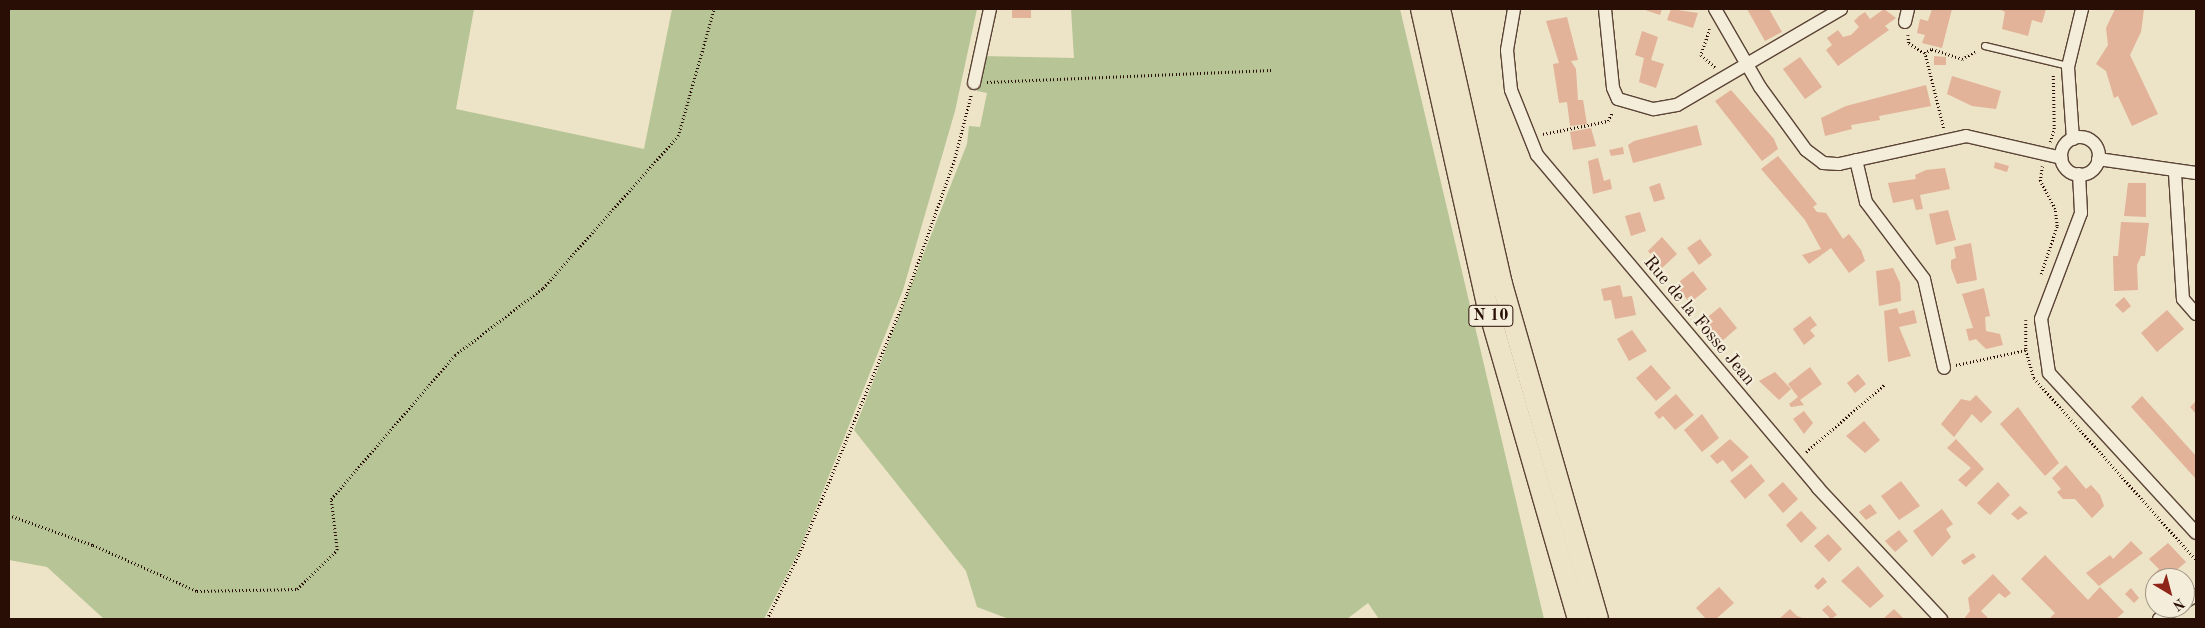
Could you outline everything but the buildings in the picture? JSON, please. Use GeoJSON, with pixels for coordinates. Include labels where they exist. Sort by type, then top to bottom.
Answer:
{"type":"FeatureCollection","features":[{"type":"Feature","properties":{"kind":"main road","name":"N 10"},"geometry":{"type":"LineString","coordinates":[[1421,9],[1487,304],[1578,619]]}},
{"type":"Feature","properties":{"kind":"main road","name":"N 10"},"geometry":{"type":"LineString","coordinates":[[1440,9],[1465,127],[1502,284],[1598,619]]}},
{"type":"Feature","properties":{"kind":"main road"},"geometry":{"type":"LineString","coordinates":[[1452,9],[1466,108],[1465,127]]}},
{"type":"Feature","properties":{"kind":"street"},"geometry":{"type":"LineString","coordinates":[[974,83],[990,9]]}},
{"type":"Feature","properties":{"kind":"street","name":"Rue de la Fosse Jean"},"geometry":{"type":"LineString","coordinates":[[1514,9],[1508,33],[1509,75],[1527,137],[1551,175],[1795,461],[1941,619]]}},
{"type":"Feature","properties":{"kind":"street"},"geometry":{"type":"LineString","coordinates":[[1605,9],[1612,82],[1618,99],[1654,109],[1677,105],[1748,66],[1841,9]]}},
{"type":"Feature","properties":{"kind":"street"},"geometry":{"type":"LineString","coordinates":[[1905,22],[1908,9]]}},
{"type":"Feature","properties":{"kind":"street"},"geometry":{"type":"LineString","coordinates":[[2073,138],[2068,66],[2082,9]]}},
{"type":"Feature","properties":{"kind":"street"},"geometry":{"type":"LineString","coordinates":[[1715,10],[1748,66],[1814,159],[1830,164],[1856,160],[1946,139],[1975,137],[2062,158]]}},
{"type":"Feature","properties":{"kind":"street"},"geometry":{"type":"LineString","coordinates":[[2073,138],[2094,143],[2098,159],[2089,172],[2079,174],[2068,169],[2062,158],[2064,146],[2073,138]]}},
{"type":"Feature","properties":{"kind":"street"},"geometry":{"type":"LineString","coordinates":[[2098,159],[2175,173],[2196,173]]}},
{"type":"Feature","properties":{"kind":"street"},"geometry":{"type":"LineString","coordinates":[[1856,160],[1866,202],[1924,279],[1944,368]]}},
{"type":"Feature","properties":{"kind":"street"},"geometry":{"type":"LineString","coordinates":[[2175,173],[2183,299],[2196,314]]}},
{"type":"Feature","properties":{"kind":"street"},"geometry":{"type":"LineString","coordinates":[[2079,174],[2081,213],[2041,319],[2049,373],[2196,533]]}},
{"type":"Feature","properties":{"kind":"lane"},"geometry":{"type":"LineString","coordinates":[[1986,46],[2068,66]]}},
{"type":"Feature","properties":{"kind":"path"},"geometry":{"type":"LineString","coordinates":[[9,516],[93,545],[197,591],[297,589],[337,550],[331,499],[455,355],[543,288],[678,136],[714,9]]}},
{"type":"Feature","properties":{"kind":"path"},"geometry":{"type":"LineString","coordinates":[[1715,10],[1702,55],[1723,80]]}},
{"type":"Feature","properties":{"kind":"path"},"geometry":{"type":"LineString","coordinates":[[1905,22],[1909,43],[1925,52],[1946,139]]}},
{"type":"Feature","properties":{"kind":"path"},"geometry":{"type":"LineString","coordinates":[[1925,52],[1932,49],[1962,58],[1986,46]]}},
{"type":"Feature","properties":{"kind":"path"},"geometry":{"type":"LineString","coordinates":[[767,619],[799,554],[904,301],[954,161],[974,83],[1274,70]]}},
{"type":"Feature","properties":{"kind":"path"},"geometry":{"type":"LineString","coordinates":[[1527,137],[1608,121],[1618,99]]}},
{"type":"Feature","properties":{"kind":"path"},"geometry":{"type":"LineString","coordinates":[[2038,284],[2056,226],[2054,209],[2040,181],[2043,164]]}},
{"type":"Feature","properties":{"kind":"path"},"geometry":{"type":"LineString","coordinates":[[2029,310],[2026,350],[2034,378],[2050,401],[2196,560]]}},
{"type":"Feature","properties":{"kind":"path"},"geometry":{"type":"LineString","coordinates":[[1944,368],[2026,350]]}},
{"type":"Feature","properties":{"kind":"path"},"geometry":{"type":"LineString","coordinates":[[1795,461],[1885,384]]}},
{"type":"Feature","properties":{"kind":"green space"},"geometry":{"type":"Polygon","coordinates":[[[9,9],[474,9],[456,109],[644,149],[672,9],[977,9],[955,111],[903,290],[799,551],[764,619],[104,619],[47,567],[9,560],[9,9]]]}},
{"type":"Feature","properties":{"kind":"green space"},"geometry":{"type":"Polygon","coordinates":[[[1071,9],[1400,9],[1544,619],[1379,619],[1368,603],[1347,619],[1009,619],[977,607],[966,571],[854,430],[967,144],[969,126],[980,127],[987,93],[977,91],[982,56],[1074,58],[1071,9]]]}}]}
